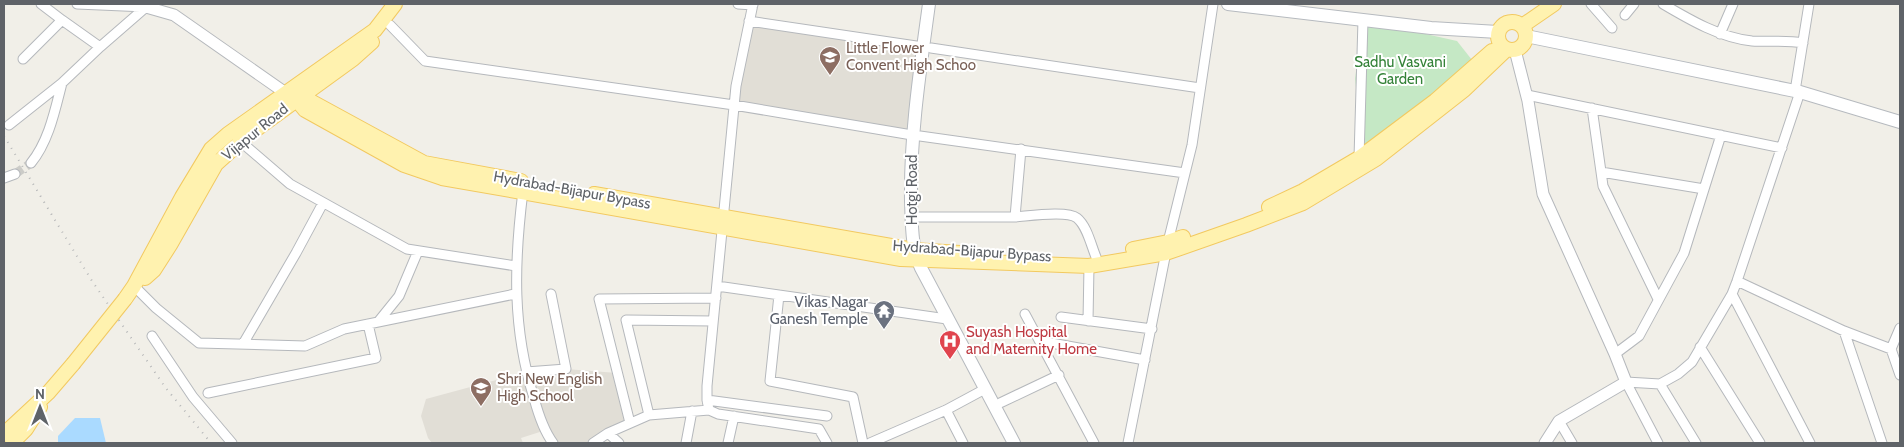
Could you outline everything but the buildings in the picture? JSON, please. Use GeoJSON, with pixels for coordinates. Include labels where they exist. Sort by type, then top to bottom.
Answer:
{"type":"FeatureCollection","features":[{"type":"Feature","properties":{"kind":"main road","name":"Vijapur Road"},"geometry":{"type":"LineString","coordinates":[[134,286],[154,270],[216,164],[292,96],[375,30],[396,4]]}},
{"type":"Feature","properties":{"kind":"main road","name":"Vijapur Road"},"geometry":{"type":"LineString","coordinates":[[4,434],[48,393],[74,364],[125,299],[211,149],[228,134],[353,59],[396,19],[404,4]]}},
{"type":"Feature","properties":{"kind":"main road","name":"Hotgi Road"},"geometry":{"type":"LineString","coordinates":[[928,47],[929,4]]}},
{"type":"Feature","properties":{"kind":"main road","name":"Hotgi Road"},"geometry":{"type":"LineString","coordinates":[[938,4],[928,47],[911,163],[920,255],[947,319],[1014,443]]}},
{"type":"Feature","properties":{"kind":"main road"},"geometry":{"type":"LineString","coordinates":[[1228,4],[1277,7],[1431,28],[1505,44],[1523,45],[1524,31],[1554,4]]}},
{"type":"Feature","properties":{"kind":"main road"},"geometry":{"type":"LineString","coordinates":[[1167,248],[1246,225],[1303,203],[1376,159],[1464,90],[1505,44],[1504,25],[1508,22],[1513,22],[1524,31],[1798,92],[1900,122]]}},
{"type":"Feature","properties":{"kind":"main road","name":"Hydrabad-Bijapur Bypass"},"geometry":{"type":"LineString","coordinates":[[292,96],[312,102],[424,163],[722,221],[920,255],[1051,258],[1093,261],[1167,248],[1262,211],[1303,191],[1359,158],[1435,101],[1505,44]]}},
{"type":"Feature","properties":{"kind":"main road"},"geometry":{"type":"LineString","coordinates":[[292,96],[305,110],[404,165],[442,178],[722,221]]}},
{"type":"Feature","properties":{"kind":"main road","name":"Hotgi Road"},"geometry":{"type":"LineString","coordinates":[[916,136],[920,255],[1022,443]]}},
{"type":"Feature","properties":{"kind":"main road","name":"Vijapur Road"},"geometry":{"type":"LineString","coordinates":[[12,443],[26,429],[48,393]]}},
{"type":"Feature","properties":{"kind":"street"},"geometry":{"type":"LineString","coordinates":[[41,4],[100,47]]}},
{"type":"Feature","properties":{"kind":"street"},"geometry":{"type":"LineString","coordinates":[[77,4],[146,5],[174,15],[292,96]]}},
{"type":"Feature","properties":{"kind":"street"},"geometry":{"type":"LineString","coordinates":[[738,4],[753,5],[736,86],[707,386],[708,405],[718,414],[820,429],[827,443]]}},
{"type":"Feature","properties":{"kind":"street"},"geometry":{"type":"LineString","coordinates":[[1128,443],[1167,248],[1192,145],[1213,4]]}},
{"type":"Feature","properties":{"kind":"street"},"geometry":{"type":"LineString","coordinates":[[1591,4],[1612,28]]}},
{"type":"Feature","properties":{"kind":"street"},"geometry":{"type":"LineString","coordinates":[[1625,15],[1634,4]]}},
{"type":"Feature","properties":{"kind":"street"},"geometry":{"type":"LineString","coordinates":[[1666,4],[1720,34],[1752,40],[1789,40],[1803,43]]}},
{"type":"Feature","properties":{"kind":"street"},"geometry":{"type":"LineString","coordinates":[[1720,34],[1733,4]]}},
{"type":"Feature","properties":{"kind":"street"},"geometry":{"type":"LineString","coordinates":[[1545,443],[1559,421],[1626,382],[1660,384],[1678,374],[1692,362],[1732,294],[1782,148],[1798,92],[1809,4]]}},
{"type":"Feature","properties":{"kind":"street"},"geometry":{"type":"LineString","coordinates":[[9,125],[62,83],[146,5]]}},
{"type":"Feature","properties":{"kind":"street"},"geometry":{"type":"LineString","coordinates":[[23,59],[62,20]]}},
{"type":"Feature","properties":{"kind":"street"},"geometry":{"type":"LineString","coordinates":[[1359,158],[1363,20]]}},
{"type":"Feature","properties":{"kind":"street"},"geometry":{"type":"LineString","coordinates":[[749,21],[1200,88]]}},
{"type":"Feature","properties":{"kind":"street"},"geometry":{"type":"LineString","coordinates":[[390,25],[425,61],[734,105],[916,136],[1185,173]]}},
{"type":"Feature","properties":{"kind":"street"},"geometry":{"type":"LineString","coordinates":[[1505,44],[1527,94],[1543,194],[1626,382],[1658,443]]}},
{"type":"Feature","properties":{"kind":"street"},"geometry":{"type":"LineString","coordinates":[[31,163],[45,140],[62,83]]}},
{"type":"Feature","properties":{"kind":"street"},"geometry":{"type":"LineString","coordinates":[[1527,94],[1782,148]]}},
{"type":"Feature","properties":{"kind":"street"},"geometry":{"type":"LineString","coordinates":[[1592,108],[1604,186],[1658,299]]}},
{"type":"Feature","properties":{"kind":"street"},"geometry":{"type":"LineString","coordinates":[[1615,354],[1639,336],[1684,253],[1722,135]]}},
{"type":"Feature","properties":{"kind":"street"},"geometry":{"type":"LineString","coordinates":[[240,141],[290,184],[407,249],[516,266]]}},
{"type":"Feature","properties":{"kind":"street"},"geometry":{"type":"LineString","coordinates":[[1015,217],[1021,149]]}},
{"type":"Feature","properties":{"kind":"street"},"geometry":{"type":"LineString","coordinates":[[1602,172],[1704,188]]}},
{"type":"Feature","properties":{"kind":"street"},"geometry":{"type":"LineString","coordinates":[[4,178],[16,174]]}},
{"type":"Feature","properties":{"kind":"street"},"geometry":{"type":"LineString","coordinates":[[523,191],[515,294],[519,334],[526,372],[537,410],[553,443]]}},
{"type":"Feature","properties":{"kind":"street"},"geometry":{"type":"LineString","coordinates":[[243,344],[296,253],[323,202]]}},
{"type":"Feature","properties":{"kind":"street"},"geometry":{"type":"LineString","coordinates":[[919,217],[1015,217],[1061,214],[1077,218],[1082,224],[1093,261],[1088,320]]}},
{"type":"Feature","properties":{"kind":"street"},"geometry":{"type":"LineString","coordinates":[[378,322],[399,296],[418,251]]}},
{"type":"Feature","properties":{"kind":"street"},"geometry":{"type":"LineString","coordinates":[[1737,282],[1844,331],[1891,349]]}},
{"type":"Feature","properties":{"kind":"street"},"geometry":{"type":"LineString","coordinates":[[134,286],[156,308],[199,343],[306,346],[344,329],[515,294]]}},
{"type":"Feature","properties":{"kind":"street"},"geometry":{"type":"LineString","coordinates":[[717,286],[947,319]]}},
{"type":"Feature","properties":{"kind":"street"},"geometry":{"type":"LineString","coordinates":[[526,372],[566,368],[551,294]]}},
{"type":"Feature","properties":{"kind":"street"},"geometry":{"type":"LineString","coordinates":[[1732,294],[1810,443]]}},
{"type":"Feature","properties":{"kind":"street"},"geometry":{"type":"LineString","coordinates":[[778,296],[770,381],[853,397],[863,443]]}},
{"type":"Feature","properties":{"kind":"street"},"geometry":{"type":"LineString","coordinates":[[630,423],[599,299],[716,298]]}},
{"type":"Feature","properties":{"kind":"street"},"geometry":{"type":"LineString","coordinates":[[1025,314],[1094,443]]}},
{"type":"Feature","properties":{"kind":"street"},"geometry":{"type":"LineString","coordinates":[[1062,317],[1152,328]]}},
{"type":"Feature","properties":{"kind":"street"},"geometry":{"type":"LineString","coordinates":[[648,415],[626,320],[713,321]]}},
{"type":"Feature","properties":{"kind":"street"},"geometry":{"type":"LineString","coordinates":[[208,393],[376,358],[368,324]]}},
{"type":"Feature","properties":{"kind":"street"},"geometry":{"type":"LineString","coordinates":[[1900,329],[1891,349],[1900,374]]}},
{"type":"Feature","properties":{"kind":"street"},"geometry":{"type":"LineString","coordinates":[[1844,331],[1882,443]]}},
{"type":"Feature","properties":{"kind":"street"},"geometry":{"type":"LineString","coordinates":[[152,336],[193,397],[232,443]]}},
{"type":"Feature","properties":{"kind":"street"},"geometry":{"type":"LineString","coordinates":[[1040,341],[1145,360]]}},
{"type":"Feature","properties":{"kind":"street"},"geometry":{"type":"LineString","coordinates":[[1700,347],[1760,443]]}},
{"type":"Feature","properties":{"kind":"street"},"geometry":{"type":"LineString","coordinates":[[1000,404],[1059,375]]}},
{"type":"Feature","properties":{"kind":"street"},"geometry":{"type":"LineString","coordinates":[[1660,384],[1696,443]]}},
{"type":"Feature","properties":{"kind":"street"},"geometry":{"type":"LineString","coordinates":[[870,443],[946,410],[985,389]]}},
{"type":"Feature","properties":{"kind":"street"},"geometry":{"type":"LineString","coordinates":[[593,443],[608,433],[648,415],[692,411],[708,405],[827,416]]}},
{"type":"Feature","properties":{"kind":"street"},"geometry":{"type":"LineString","coordinates":[[946,410],[963,443]]}},
{"type":"Feature","properties":{"kind":"street"},"geometry":{"type":"LineString","coordinates":[[686,443],[692,411]]}},
{"type":"Feature","properties":{"kind":"street"},"geometry":{"type":"LineString","coordinates":[[728,443],[734,416]]}},
{"type":"Feature","properties":{"kind":"street"},"geometry":{"type":"LineString","coordinates":[[1559,421],[1572,443]]}},
{"type":"Feature","properties":{"kind":"street"},"geometry":{"type":"LineString","coordinates":[[608,433],[619,443]]}},
{"type":"Feature","properties":{"kind":"shaded area","name":"Little Flower Convent High Schoo"},"geometry":{"type":"Polygon","coordinates":[[[749,21],[923,47],[912,135],[735,105],[749,21]]]}},
{"type":"Feature","properties":{"kind":"shaded area"},"geometry":{"type":"Polygon","coordinates":[[[566,369],[617,373],[630,423],[593,443],[554,443],[546,430],[521,438],[523,443],[432,443],[428,438],[421,416],[426,399],[526,372],[566,369]]]}},
{"type":"Feature","properties":{"kind":"green space","name":"Sadhu Vasvani Garden"},"geometry":{"type":"Polygon","coordinates":[[[1363,20],[1457,41],[1472,60],[1364,154],[1355,79],[1363,20]]]}},
{"type":"Feature","properties":{"kind":"water"},"geometry":{"type":"Polygon","coordinates":[[[75,418],[100,418],[106,443],[58,443],[58,436],[75,418]]]}},
{"type":"Feature","properties":{"kind":"tunnel"},"geometry":{"type":"LineString","coordinates":[[15,174],[31,163]]}},
{"type":"Feature","properties":{"kind":"railway"},"geometry":{"type":"LineString","coordinates":[[4,136],[92,281],[165,387],[211,443]]}},
{"type":"Feature","properties":{"kind":"place","name":"Little Flower Convent High Schoo"},"geometry":{"type":"Point","coordinates":[830,76]}},
{"type":"Feature","properties":{"kind":"place","name":"Vikas Nagar Ganesh Temple"},"geometry":{"type":"Point","coordinates":[884,330]}},
{"type":"Feature","properties":{"kind":"place","name":"Suyash Hospital and Maternity Home"},"geometry":{"type":"Point","coordinates":[950,360]}},
{"type":"Feature","properties":{"kind":"place","name":"Shri New English High School"},"geometry":{"type":"Point","coordinates":[481,407]}}]}
